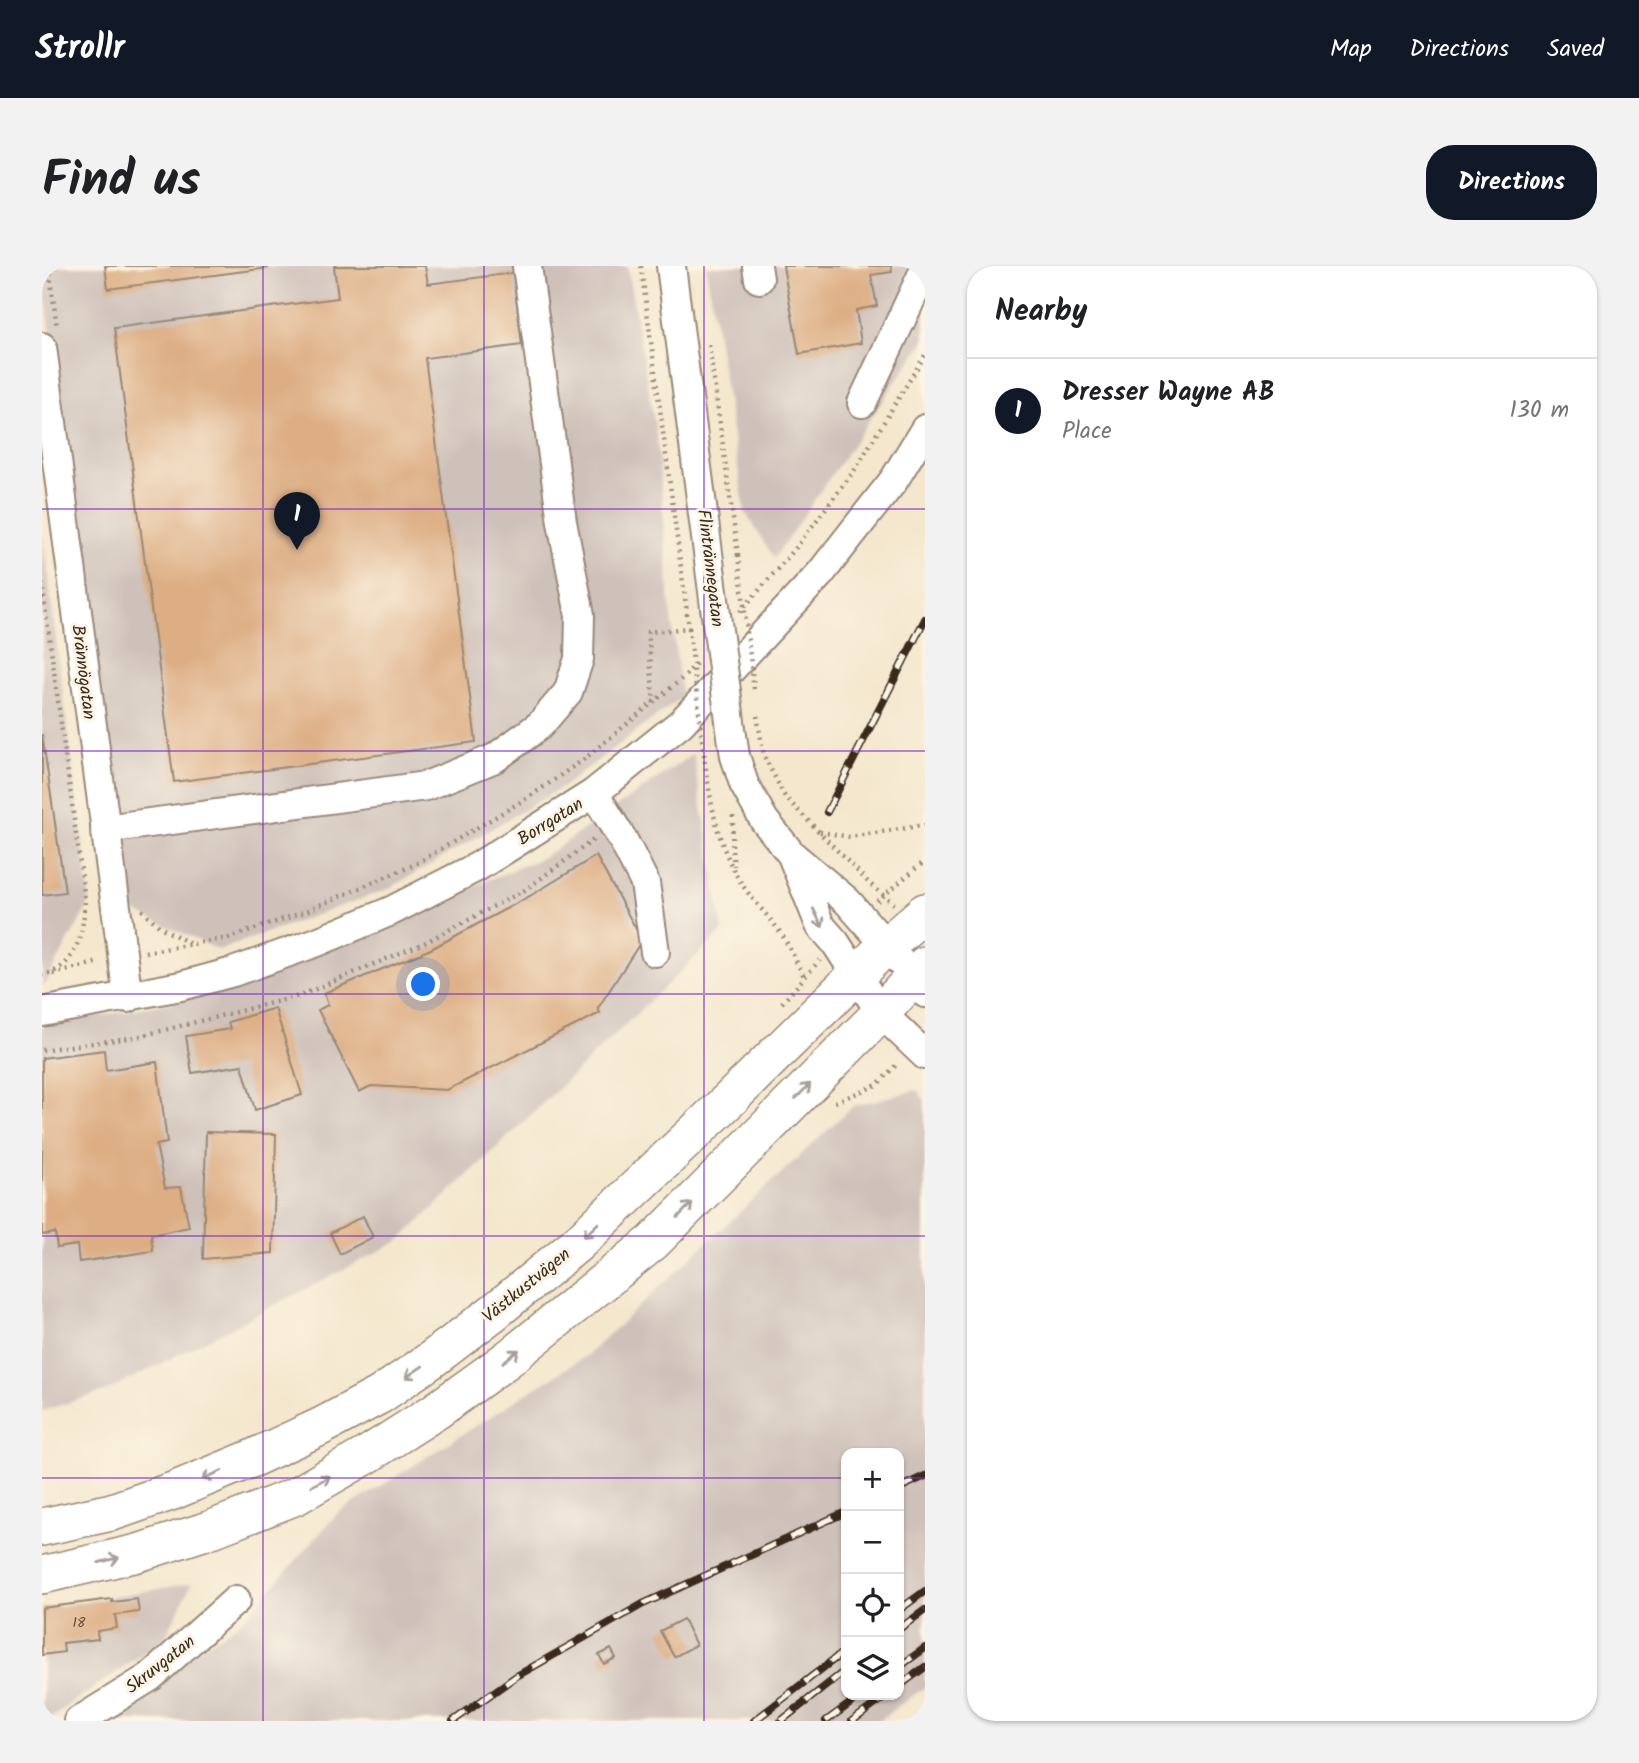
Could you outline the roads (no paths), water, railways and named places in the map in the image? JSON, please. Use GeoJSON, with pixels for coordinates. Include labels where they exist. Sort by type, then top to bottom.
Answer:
{"type":"FeatureCollection","features":[{"type":"Feature","properties":{"kind":"main road","name":"Västkustvägen"},"geometry":{"type":"LineString","coordinates":[[42,1527],[112,1511],[173,1492],[322,1426],[400,1381],[494,1313],[578,1243],[887,945],[925,912]]}},
{"type":"Feature","properties":{"kind":"main road"},"geometry":{"type":"LineString","coordinates":[[42,1575],[138,1553],[212,1529],[296,1496],[436,1411],[508,1359],[653,1242],[881,1013],[921,978]]}},
{"type":"Feature","properties":{"kind":"street"},"geometry":{"type":"LineString","coordinates":[[105,829],[426,786],[495,758],[540,725],[568,692],[579,659],[580,615],[562,522],[527,266]]}},
{"type":"Feature","properties":{"kind":"street","name":"Flintrännegatan"},"geometry":{"type":"LineString","coordinates":[[671,266],[731,729],[735,756],[744,784],[764,820],[792,855],[847,901],[921,978]]}},
{"type":"Feature","properties":{"kind":"street"},"geometry":{"type":"LineString","coordinates":[[862,403],[925,269]]}},
{"type":"Feature","properties":{"kind":"street","name":"Brännögatan"},"geometry":{"type":"LineString","coordinates":[[42,347],[128,998]]}},
{"type":"Feature","properties":{"kind":"street","name":"Borrgatan"},"geometry":{"type":"LineString","coordinates":[[42,1012],[128,998],[233,972],[317,942],[391,911],[477,867],[594,793],[681,723],[820,574],[894,480],[925,429]]}},
{"type":"Feature","properties":{"kind":"street"},"geometry":{"type":"LineString","coordinates":[[594,793],[645,883],[654,952]]}},
{"type":"Feature","properties":{"kind":"street","name":"Flintrännegatan"},"geometry":{"type":"LineString","coordinates":[[792,855],[820,925],[835,942],[881,1013],[925,1055]]}},
{"type":"Feature","properties":{"kind":"street","name":"Skruvgatan"},"geometry":{"type":"LineString","coordinates":[[79,1721],[150,1677],[236,1600]]}},
{"type":"Feature","properties":{"kind":"railway"},"geometry":{"type":"LineString","coordinates":[[827,812],[925,619]]}},
{"type":"Feature","properties":{"kind":"railway"},"geometry":{"type":"LineString","coordinates":[[904,1486],[925,1476]]}},
{"type":"Feature","properties":{"kind":"railway"},"geometry":{"type":"LineString","coordinates":[[453,1721],[515,1677],[643,1604],[841,1514]]}},
{"type":"Feature","properties":{"kind":"railway"},"geometry":{"type":"LineString","coordinates":[[904,1606],[925,1591]]}},
{"type":"Feature","properties":{"kind":"railway"},"geometry":{"type":"LineString","coordinates":[[904,1625],[925,1610]]}},
{"type":"Feature","properties":{"kind":"railway"},"geometry":{"type":"LineString","coordinates":[[904,1663],[925,1648]]}},
{"type":"Feature","properties":{"kind":"railway"},"geometry":{"type":"LineString","coordinates":[[754,1721],[841,1654]]}},
{"type":"Feature","properties":{"kind":"railway"},"geometry":{"type":"LineString","coordinates":[[904,1682],[925,1667]]}},
{"type":"Feature","properties":{"kind":"railway"},"geometry":{"type":"LineString","coordinates":[[781,1721],[841,1674]]}},
{"type":"Feature","properties":{"kind":"railway"},"geometry":{"type":"LineString","coordinates":[[826,1721],[855,1700]]}},
{"type":"Feature","properties":{"kind":"railway"},"geometry":{"type":"LineString","coordinates":[[852,1721],[881,1700]]}},
{"type":"Feature","properties":{"kind":"place","name":"Dresser Wayne AB"},"geometry":{"type":"Point","coordinates":[297,550]}}]}
